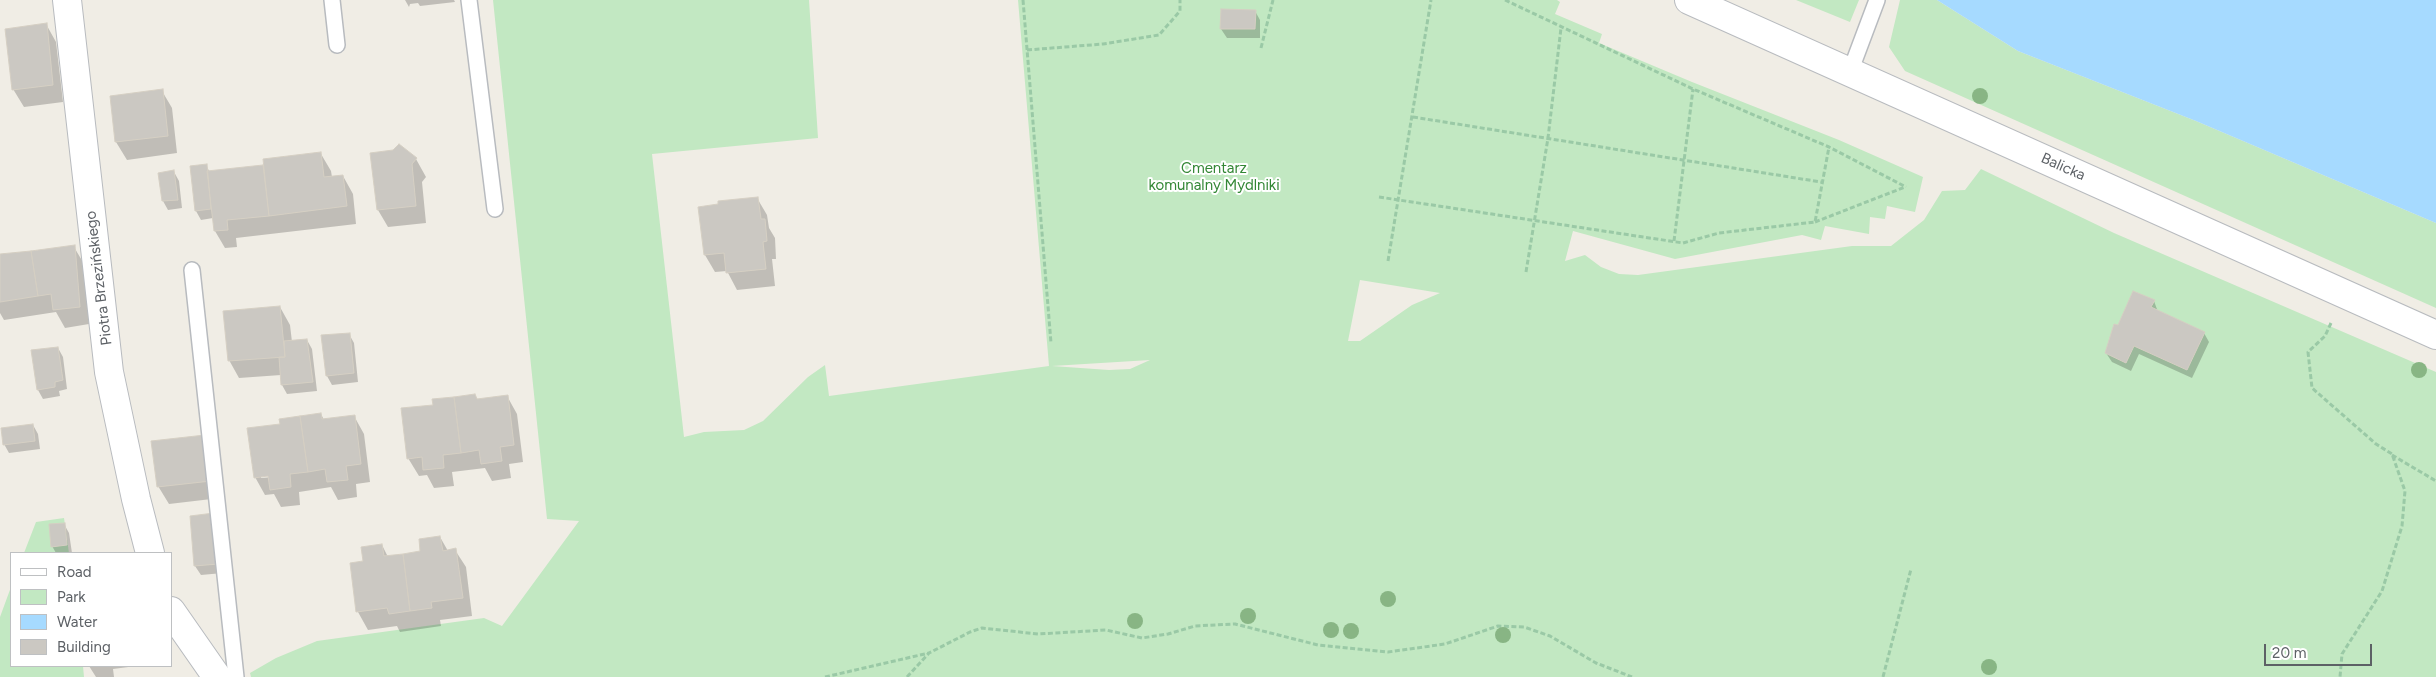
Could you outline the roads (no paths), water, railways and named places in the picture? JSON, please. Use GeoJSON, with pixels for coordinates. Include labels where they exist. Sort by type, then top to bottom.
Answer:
{"type":"FeatureCollection","features":[{"type":"Feature","properties":{"kind":"street","name":"Piotra Brzezińskiego"},"geometry":{"type":"LineString","coordinates":[[67,0],[109,372],[136,499],[150,552]]}},
{"type":"Feature","properties":{"kind":"street","name":"Balicka"},"geometry":{"type":"LineString","coordinates":[[1689,0],[2436,335]]}},
{"type":"Feature","properties":{"kind":"street"},"geometry":{"type":"LineString","coordinates":[[172,612],[217,677]]}},
{"type":"Feature","properties":{"kind":"lane"},"geometry":{"type":"LineString","coordinates":[[332,0],[337,45]]}},
{"type":"Feature","properties":{"kind":"lane"},"geometry":{"type":"LineString","coordinates":[[469,0],[495,209]]}},
{"type":"Feature","properties":{"kind":"lane"},"geometry":{"type":"LineString","coordinates":[[1850,72],[1877,0]]}},
{"type":"Feature","properties":{"kind":"lane"},"geometry":{"type":"LineString","coordinates":[[192,270],[236,677]]}},
{"type":"Feature","properties":{"kind":"water"},"geometry":{"type":"Polygon","coordinates":[[[1937,0],[2436,0],[2436,223],[2196,121],[2018,51],[1937,0]]]}},
{"type":"Feature","properties":{"kind":"park label","name":"Cmentarz komunalny Mydlniki"},"geometry":{"type":"Point","coordinates":[1214,178]}}]}
